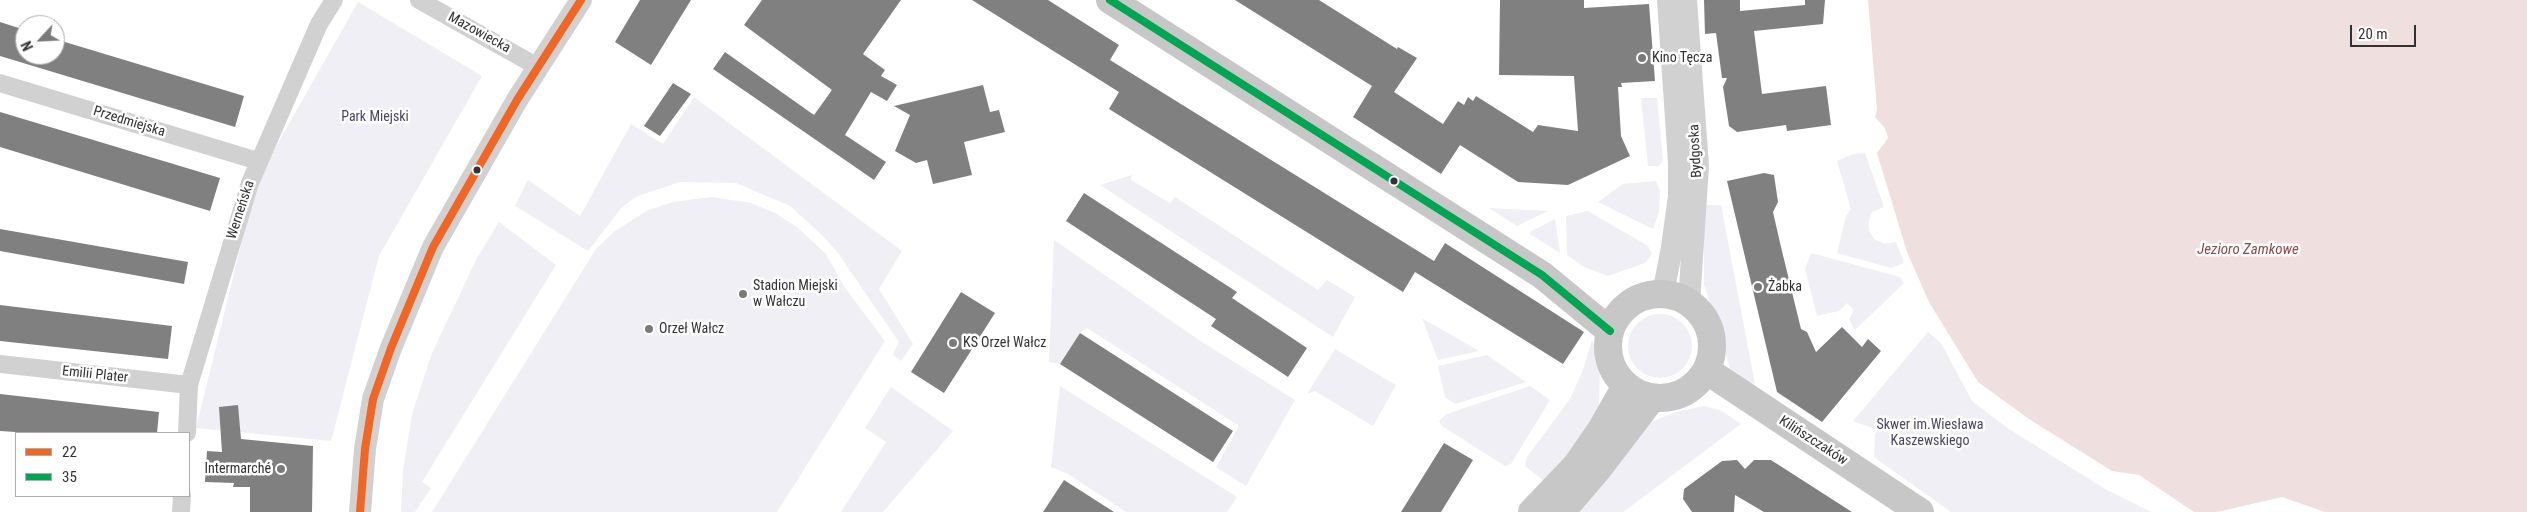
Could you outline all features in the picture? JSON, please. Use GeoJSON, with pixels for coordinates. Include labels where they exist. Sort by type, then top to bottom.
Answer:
{"type":"FeatureCollection","features":[{"type":"Feature","properties":{"kind":"main road"},"geometry":{"type":"LineString","coordinates":[[1110,0],[1616,320]]}},
{"type":"Feature","properties":{"kind":"main road"},"geometry":{"type":"LineString","coordinates":[[1663,294],[1677,297],[1689,303],[1701,313],[1708,326],[1712,341],[1711,356],[1706,370],[1694,385],[1678,396],[1652,398],[1638,394],[1626,386],[1616,375],[1610,361],[1607,346],[1616,320],[1640,298],[1663,294]]}},
{"type":"Feature","properties":{"kind":"main road","name":"Kilińszczaków"},"geometry":{"type":"LineString","coordinates":[[1706,370],[1920,512]]}},
{"type":"Feature","properties":{"kind":"main road"},"geometry":{"type":"LineString","coordinates":[[1532,512],[1576,466],[1601,430],[1626,386]]}},
{"type":"Feature","properties":{"kind":"main road"},"geometry":{"type":"LineString","coordinates":[[1561,512],[1597,470],[1652,398]]}},
{"type":"Feature","properties":{"kind":"street","name":"Werneńska"},"geometry":{"type":"LineString","coordinates":[[187,432],[189,385],[211,306],[258,161],[319,24],[334,0]]}},
{"type":"Feature","properties":{"kind":"street","name":"Mazowiecka"},"geometry":{"type":"LineString","coordinates":[[419,0],[538,67]]}},
{"type":"Feature","properties":{"kind":"street"},"geometry":{"type":"LineString","coordinates":[[360,512],[373,399],[391,348],[433,247],[538,67],[581,0]]}},
{"type":"Feature","properties":{"kind":"street","name":"Bydgoska"},"geometry":{"type":"LineString","coordinates":[[1663,294],[1679,196],[1668,0]]}},
{"type":"Feature","properties":{"kind":"street","name":"Bydgoska"},"geometry":{"type":"LineString","coordinates":[[1686,0],[1698,166],[1689,303]]}},
{"type":"Feature","properties":{"kind":"street","name":"Przedmiejska"},"geometry":{"type":"LineString","coordinates":[[0,83],[258,161]]}},
{"type":"Feature","properties":{"kind":"street","name":"Emilii Plater"},"geometry":{"type":"LineString","coordinates":[[0,364],[189,385]]}},
{"type":"Feature","properties":{"kind":"street"},"geometry":{"type":"LineString","coordinates":[[180,512],[182,497]]}},
{"type":"Feature","properties":{"kind":"green space","name":"Park Miejski"},"geometry":{"type":"Polygon","coordinates":[[[358,2],[482,76],[379,256],[331,441],[196,428],[257,180],[358,2]]]}},
{"type":"Feature","properties":{"kind":"green space"},"geometry":{"type":"Polygon","coordinates":[[[694,97],[902,251],[879,289],[913,344],[901,361],[893,355],[899,342],[838,253],[823,236],[790,206],[736,183],[680,182],[638,196],[622,207],[588,251],[515,206],[528,180],[580,216],[631,124],[663,144],[694,97]]]}},
{"type":"Feature","properties":{"kind":"green space"},"geometry":{"type":"Polygon","coordinates":[[[1641,98],[1657,98],[1663,160],[1659,166],[1648,166],[1641,98]]]}},
{"type":"Feature","properties":{"kind":"green space"},"geometry":{"type":"Polygon","coordinates":[[[1865,153],[1884,207],[1872,212],[1869,230],[1874,239],[1885,244],[1896,242],[1904,263],[1891,268],[1837,253],[1846,216],[1851,209],[1837,161],[1853,154],[1865,153]]]}},
{"type":"Feature","properties":{"kind":"green space"},"geometry":{"type":"Polygon","coordinates":[[[1132,175],[1131,180],[1170,203],[1175,197],[1318,290],[1327,280],[1355,297],[1333,337],[1100,185],[1132,175]]]}},
{"type":"Feature","properties":{"kind":"green space"},"geometry":{"type":"Polygon","coordinates":[[[1656,181],[1660,191],[1659,212],[1653,229],[1598,202],[1623,184],[1656,181]]]}},
{"type":"Feature","properties":{"kind":"green space"},"geometry":{"type":"Polygon","coordinates":[[[712,197],[751,203],[775,213],[797,227],[826,254],[845,288],[885,341],[777,512],[432,512],[596,249],[615,231],[648,210],[673,202],[712,197]]]}},
{"type":"Feature","properties":{"kind":"green space"},"geometry":{"type":"Polygon","coordinates":[[[1704,205],[1721,205],[1755,384],[1738,378],[1730,368],[1704,284],[1704,205]]]}},
{"type":"Feature","properties":{"kind":"green space"},"geometry":{"type":"Polygon","coordinates":[[[1489,208],[1548,211],[1517,226],[1489,208]]]}},
{"type":"Feature","properties":{"kind":"green space"},"geometry":{"type":"Polygon","coordinates":[[[1588,211],[1648,246],[1652,254],[1645,263],[1608,276],[1584,267],[1567,255],[1566,216],[1588,211]]]}},
{"type":"Feature","properties":{"kind":"green space"},"geometry":{"type":"Polygon","coordinates":[[[1555,219],[1560,253],[1528,233],[1555,219]]]}},
{"type":"Feature","properties":{"kind":"green space"},"geometry":{"type":"Polygon","coordinates":[[[499,222],[556,265],[422,482],[431,488],[415,512],[401,512],[403,471],[412,414],[432,353],[477,258],[499,222]]]}},
{"type":"Feature","properties":{"kind":"green space"},"geometry":{"type":"Polygon","coordinates":[[[1054,240],[1199,340],[1295,400],[1246,486],[1216,467],[1239,426],[1087,328],[1080,333],[1060,364],[1049,362],[1054,240]]]}},
{"type":"Feature","properties":{"kind":"green space"},"geometry":{"type":"Polygon","coordinates":[[[1811,253],[1900,277],[1904,283],[1855,330],[1849,319],[1854,310],[1847,303],[1839,311],[1817,316],[1805,269],[1811,253]]]}},
{"type":"Feature","properties":{"kind":"green space"},"geometry":{"type":"Polygon","coordinates":[[[1660,314],[1672,317],[1683,323],[1689,334],[1692,346],[1689,358],[1683,369],[1672,375],[1660,378],[1648,375],[1637,369],[1631,358],[1628,346],[1631,334],[1637,323],[1648,317],[1660,314]]]}},
{"type":"Feature","properties":{"kind":"green space"},"geometry":{"type":"Polygon","coordinates":[[[1422,318],[1479,351],[1438,360],[1422,318]]]}},
{"type":"Feature","properties":{"kind":"green space","name":"Skwer im.Wiesława Kaszewskiego"},"geometry":{"type":"Polygon","coordinates":[[[1928,332],[1941,343],[1972,401],[2009,429],[2107,490],[2151,512],[1951,512],[1874,457],[1875,434],[1878,430],[1853,421],[1928,332]]]}},
{"type":"Feature","properties":{"kind":"green space"},"geometry":{"type":"Polygon","coordinates":[[[1592,340],[1600,358],[1599,412],[1549,485],[1525,466],[1527,457],[1570,399],[1583,370],[1592,340]]]}},
{"type":"Feature","properties":{"kind":"green space"},"geometry":{"type":"Polygon","coordinates":[[[1335,349],[1396,385],[1373,426],[1315,391],[1307,394],[1335,349]]]}},
{"type":"Feature","properties":{"kind":"green space"},"geometry":{"type":"Polygon","coordinates":[[[1487,355],[1526,382],[1455,404],[1445,397],[1438,366],[1487,355]]]}},
{"type":"Feature","properties":{"kind":"green space"},"geometry":{"type":"Polygon","coordinates":[[[1060,386],[1237,497],[1227,512],[1126,512],[1068,474],[1051,467],[1060,386]]]}},
{"type":"Feature","properties":{"kind":"green space"},"geometry":{"type":"Polygon","coordinates":[[[1530,386],[1550,400],[1511,464],[1505,466],[1442,426],[1439,421],[1447,414],[1530,386]]]}},
{"type":"Feature","properties":{"kind":"green space"},"geometry":{"type":"Polygon","coordinates":[[[891,387],[953,431],[883,512],[841,512],[886,442],[865,428],[891,387]]]}},
{"type":"Feature","properties":{"kind":"green space"},"geometry":{"type":"Polygon","coordinates":[[[1705,406],[1722,411],[1741,424],[1623,512],[1577,512],[1648,423],[1679,411],[1705,406]]]}},
{"type":"Feature","properties":{"kind":"water","name":"Jezioro Zamkowe"},"geometry":{"type":"Polygon","coordinates":[[[1868,0],[2527,0],[2527,512],[2325,512],[2282,497],[2217,512],[2194,512],[2139,475],[2112,471],[2029,419],[1978,382],[1929,302],[1907,252],[1877,153],[1888,138],[1885,128],[1875,117],[1877,110],[1868,0]]]}},
{"type":"Feature","properties":{"kind":"building"},"geometry":{"type":"Polygon","coordinates":[[[640,0],[691,0],[651,65],[615,42],[640,0]]]}},
{"type":"Feature","properties":{"kind":"building"},"geometry":{"type":"Polygon","coordinates":[[[762,0],[901,0],[863,54],[885,70],[881,76],[897,85],[887,101],[871,92],[845,135],[886,162],[874,180],[713,69],[725,52],[814,115],[832,90],[744,25],[762,0]]]}},
{"type":"Feature","properties":{"kind":"building"},"geometry":{"type":"Polygon","coordinates":[[[972,0],[1048,0],[1119,45],[1110,60],[1434,261],[1445,243],[1584,332],[1563,364],[1415,272],[1403,292],[1109,109],[1119,92],[972,0]]]}},
{"type":"Feature","properties":{"kind":"building"},"geometry":{"type":"Polygon","coordinates":[[[1235,0],[1319,0],[1397,49],[1398,47],[1417,58],[1394,92],[1443,124],[1458,101],[1464,105],[1468,97],[1473,101],[1476,96],[1533,132],[1538,125],[1578,131],[1574,76],[1499,75],[1500,0],[1584,0],[1584,8],[1649,4],[1655,81],[1621,83],[1622,87],[1618,87],[1621,136],[1630,156],[1568,185],[1518,182],[1460,145],[1441,174],[1353,117],[1372,86],[1235,0]]]}},
{"type":"Feature","properties":{"kind":"building"},"geometry":{"type":"Polygon","coordinates":[[[1704,0],[1740,0],[1740,11],[1805,5],[1805,0],[1825,0],[1823,24],[1754,31],[1762,94],[1826,86],[1831,125],[1787,131],[1786,125],[1737,132],[1729,126],[1723,87],[1727,78],[1722,78],[1716,33],[1705,34],[1704,0]]]}},
{"type":"Feature","properties":{"kind":"building"},"geometry":{"type":"Polygon","coordinates":[[[0,22],[15,27],[15,61],[0,56],[0,22]]]}},
{"type":"Feature","properties":{"kind":"building"},"geometry":{"type":"Polygon","coordinates":[[[65,42],[244,96],[235,127],[30,65],[65,65],[65,42]]]}},
{"type":"Feature","properties":{"kind":"building"},"geometry":{"type":"Polygon","coordinates":[[[673,83],[691,94],[660,136],[644,126],[673,83]]]}},
{"type":"Feature","properties":{"kind":"building"},"geometry":{"type":"Polygon","coordinates":[[[983,85],[990,112],[999,110],[1005,132],[964,142],[972,175],[933,184],[927,160],[916,163],[895,151],[910,115],[894,106],[983,85]]]}},
{"type":"Feature","properties":{"kind":"building"},"geometry":{"type":"Polygon","coordinates":[[[0,112],[220,178],[210,211],[0,147],[0,112]]]}},
{"type":"Feature","properties":{"kind":"building"},"geometry":{"type":"Polygon","coordinates":[[[1764,173],[1774,175],[1778,202],[1773,212],[1781,247],[1801,329],[1807,332],[1816,352],[1842,327],[1862,347],[1868,339],[1881,351],[1822,422],[1777,392],[1727,181],[1764,173]]]}},
{"type":"Feature","properties":{"kind":"building"},"geometry":{"type":"Polygon","coordinates":[[[1084,193],[1237,292],[1232,298],[1307,348],[1288,377],[1211,326],[1216,319],[1066,221],[1084,193]]]}},
{"type":"Feature","properties":{"kind":"building"},"geometry":{"type":"Polygon","coordinates":[[[0,229],[188,262],[184,284],[0,251],[0,229]]]}},
{"type":"Feature","properties":{"kind":"building","name":"KS Orzeł Wałcz"},"geometry":{"type":"Polygon","coordinates":[[[961,292],[995,313],[944,393],[911,372],[961,292]]]}},
{"type":"Feature","properties":{"kind":"building"},"geometry":{"type":"Polygon","coordinates":[[[0,305],[172,326],[168,359],[0,341],[0,305]]]}},
{"type":"Feature","properties":{"kind":"building"},"geometry":{"type":"Polygon","coordinates":[[[1080,333],[1233,431],[1213,462],[1060,364],[1080,333]]]}},
{"type":"Feature","properties":{"kind":"building"},"geometry":{"type":"Polygon","coordinates":[[[0,394],[159,412],[157,432],[0,431],[0,394]]]}},
{"type":"Feature","properties":{"kind":"building","name":"Intermarché"},"geometry":{"type":"Polygon","coordinates":[[[238,405],[241,439],[313,446],[312,512],[250,512],[250,487],[233,487],[234,483],[205,482],[207,451],[222,452],[219,407],[238,405]]]}},
{"type":"Feature","properties":{"kind":"building"},"geometry":{"type":"Polygon","coordinates":[[[1444,443],[1473,460],[1441,512],[1401,512],[1444,443]]]}},
{"type":"Feature","properties":{"kind":"building"},"geometry":{"type":"Polygon","coordinates":[[[1737,460],[1745,469],[1754,460],[1771,460],[1852,512],[1764,512],[1735,495],[1734,512],[1692,512],[1683,499],[1684,489],[1722,461],[1737,460]]]}},
{"type":"Feature","properties":{"kind":"building"},"geometry":{"type":"Polygon","coordinates":[[[1064,480],[1114,512],[1043,512],[1064,480]]]}},
{"type":"Feature","properties":{"kind":"transit line","name":"22"},"geometry":{"type":"LineString","coordinates":[[360,512],[365,449],[373,399],[391,348],[433,247],[517,100],[581,0]]}},
{"type":"Feature","properties":{"kind":"transit line","name":"35"},"geometry":{"type":"LineString","coordinates":[[1110,0],[1542,275],[1610,331]]}},
{"type":"Feature","properties":{"kind":"place","name":"Kino Tęcza"},"geometry":{"type":"Point","coordinates":[1642,58]}},
{"type":"Feature","properties":{"kind":"place","name":"Żabka"},"geometry":{"type":"Point","coordinates":[1758,287]}},
{"type":"Feature","properties":{"kind":"place","name":"Stadion Miejski w Wałczu"},"geometry":{"type":"Point","coordinates":[743,294]}},
{"type":"Feature","properties":{"kind":"place","name":"Orzeł Wałcz"},"geometry":{"type":"Point","coordinates":[649,329]}},
{"type":"Feature","properties":{"kind":"place","name":"KS Orzeł Wałcz"},"geometry":{"type":"Point","coordinates":[953,343]}},
{"type":"Feature","properties":{"kind":"place","name":"Intermarché"},"geometry":{"type":"Point","coordinates":[281,469]}}]}
